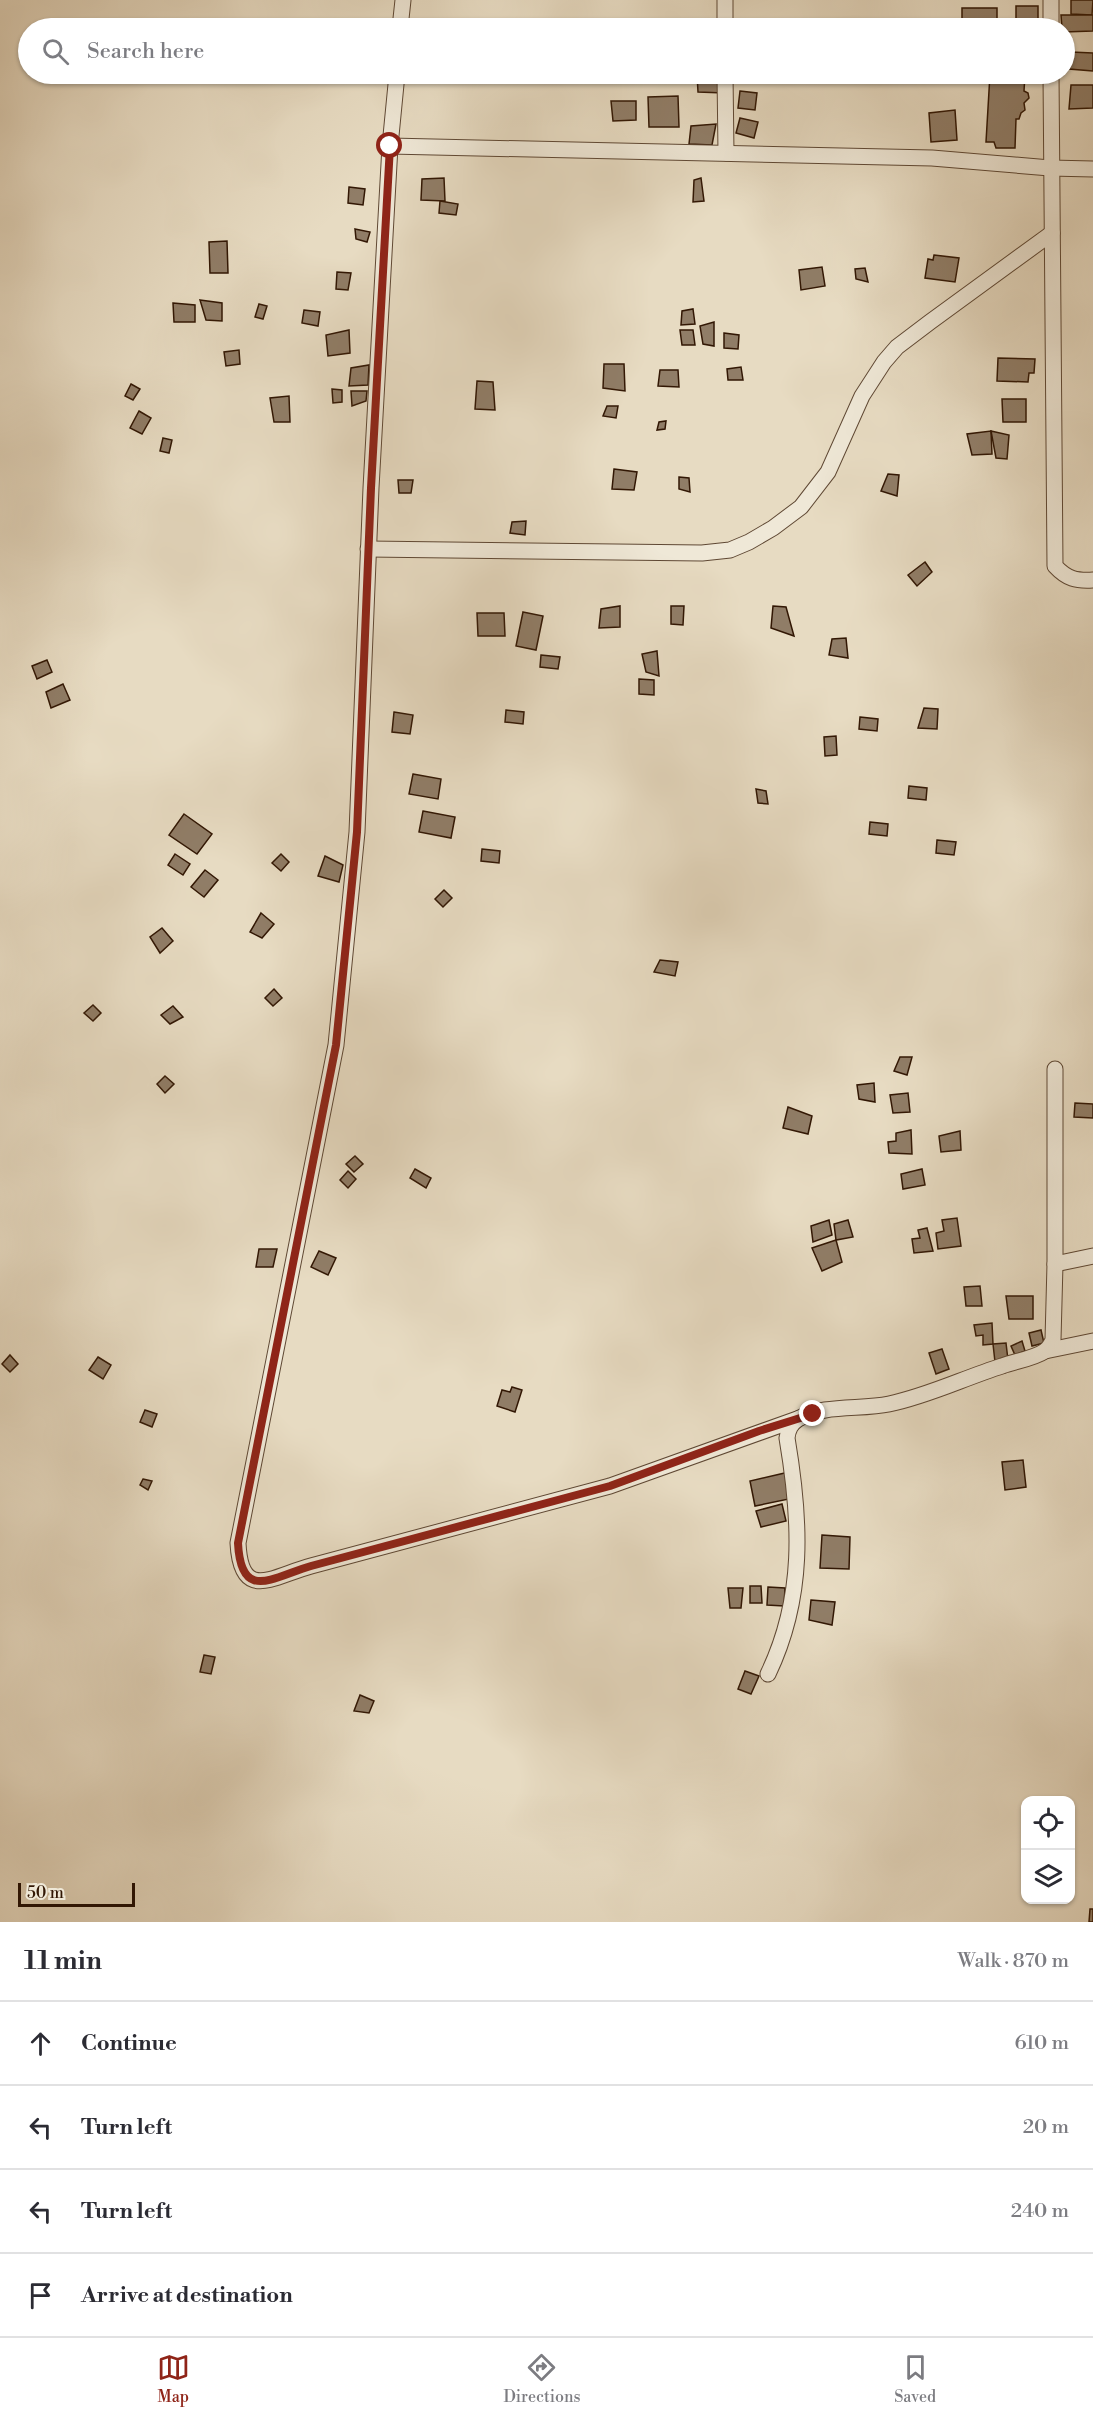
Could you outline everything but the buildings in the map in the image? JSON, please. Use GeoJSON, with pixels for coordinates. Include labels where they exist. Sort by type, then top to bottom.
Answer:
{"type":"FeatureCollection","features":[{"type":"Feature","properties":{"kind":"street"},"geometry":{"type":"LineString","coordinates":[[401,18],[403,0]]}},
{"type":"Feature","properties":{"kind":"street"},"geometry":{"type":"LineString","coordinates":[[725,0],[725,18]]}},
{"type":"Feature","properties":{"kind":"street"},"geometry":{"type":"LineString","coordinates":[[1051,0],[1051,18]]}},
{"type":"Feature","properties":{"kind":"street"},"geometry":{"type":"LineString","coordinates":[[396,84],[390,146],[368,549],[357,832],[336,1045],[238,1543],[239,1559],[243,1571],[249,1579],[271,1580],[311,1566],[610,1486],[800,1418],[831,1410],[880,1406],[902,1401],[1045,1351],[1093,1341]]}},
{"type":"Feature","properties":{"kind":"street"},"geometry":{"type":"LineString","coordinates":[[725,84],[726,153]]}},
{"type":"Feature","properties":{"kind":"street"},"geometry":{"type":"LineString","coordinates":[[1051,84],[1055,566],[1066,577],[1075,580],[1093,580]]}},
{"type":"Feature","properties":{"kind":"street"},"geometry":{"type":"LineString","coordinates":[[390,146],[932,158],[1050,168],[1093,169]]}},
{"type":"Feature","properties":{"kind":"street"},"geometry":{"type":"LineString","coordinates":[[368,549],[702,553],[730,550],[749,542],[801,507],[818,487],[828,472],[871,380],[897,347],[1052,233]]}},
{"type":"Feature","properties":{"kind":"street"},"geometry":{"type":"LineString","coordinates":[[1045,1351],[1053,1340],[1055,1069]]}},
{"type":"Feature","properties":{"kind":"street"},"geometry":{"type":"LineString","coordinates":[[1055,1264],[1093,1256]]}},
{"type":"Feature","properties":{"kind":"street"},"geometry":{"type":"LineString","coordinates":[[768,1674],[790,1617],[796,1586],[795,1502],[787,1438],[788,1430],[800,1418]]}},
{"type":"Feature","properties":{"kind":"route"},"geometry":{"type":"LineString","coordinates":[[390,146],[371,488],[357,832],[342,992],[336,1045],[238,1543],[239,1559],[243,1571],[249,1579],[271,1580],[311,1566],[610,1486],[759,1431],[813,1414]]}}]}
